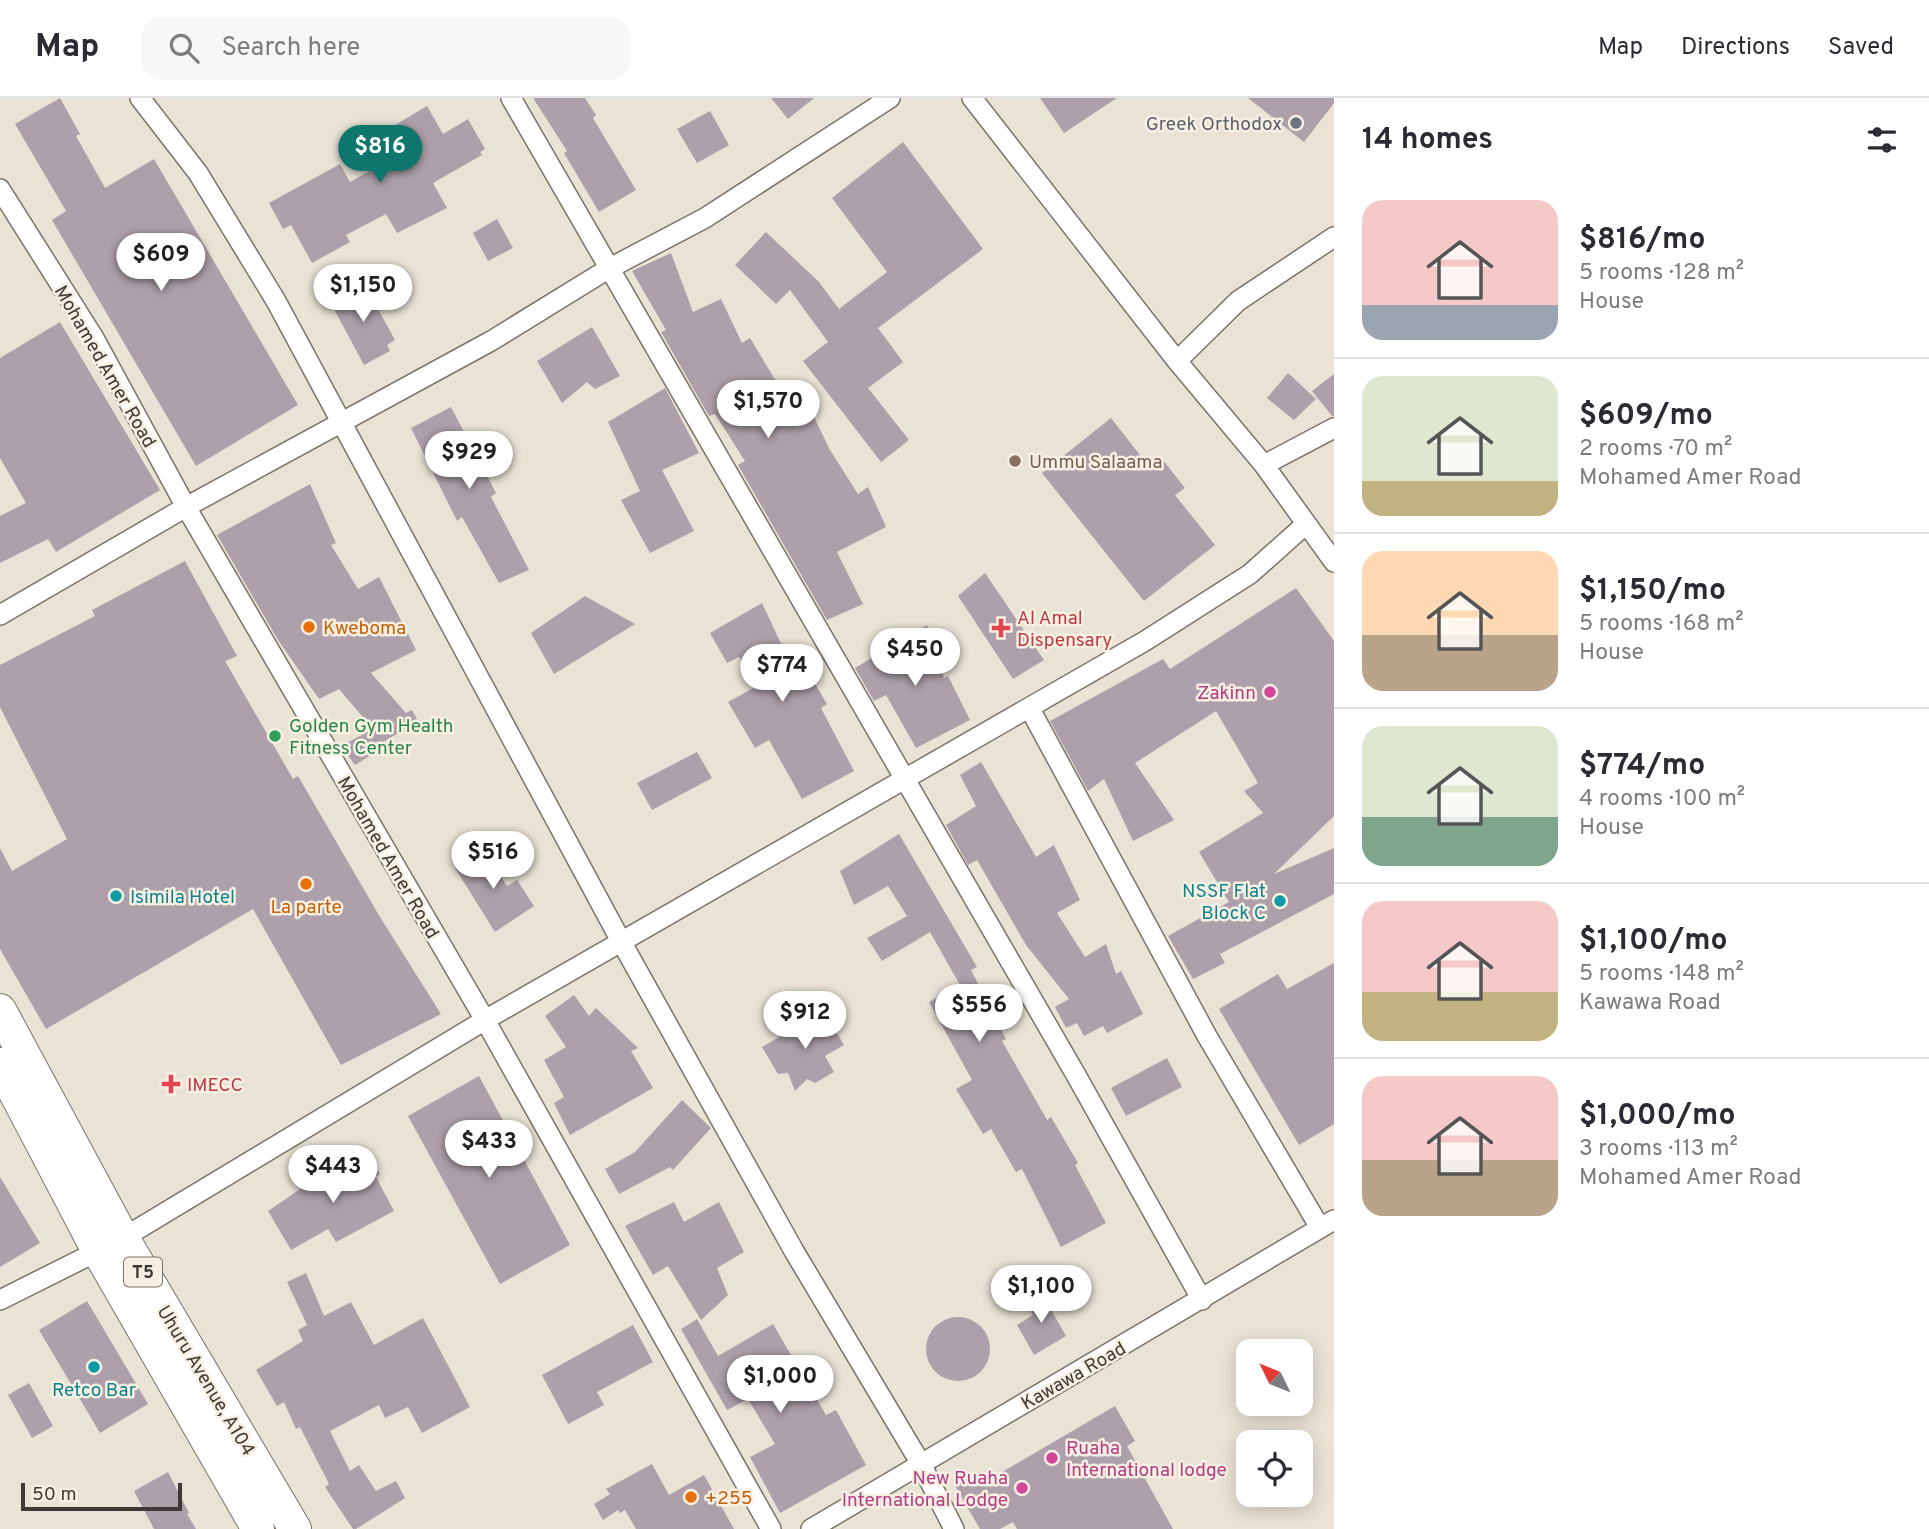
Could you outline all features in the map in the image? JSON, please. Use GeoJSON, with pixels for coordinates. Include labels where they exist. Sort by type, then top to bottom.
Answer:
{"type":"FeatureCollection","features":[{"type":"Feature","properties":{"kind":"highway","name":"Uhuru Avenue, A104"},"geometry":{"type":"LineString","coordinates":[[0,1010],[111,1245],[258,1529]]}},
{"type":"Feature","properties":{"kind":"highway","name":"Uhuru Avenue, A104"},"geometry":{"type":"LineString","coordinates":[[0,1064],[111,1245],[295,1529]]}},
{"type":"Feature","properties":{"kind":"street"},"geometry":{"type":"LineString","coordinates":[[140,98],[198,173],[276,301],[622,943],[794,1251],[921,1464],[954,1529]]}},
{"type":"Feature","properties":{"kind":"street"},"geometry":{"type":"LineString","coordinates":[[512,98],[608,269],[1076,1075],[1202,1300]]}},
{"type":"Feature","properties":{"kind":"street"},"geometry":{"type":"LineString","coordinates":[[0,615],[186,507],[491,341],[608,269],[705,218],[890,98]]}},
{"type":"Feature","properties":{"kind":"street"},"geometry":{"type":"LineString","coordinates":[[972,98],[1177,361],[1264,465],[1334,562]]}},
{"type":"Feature","properties":{"kind":"street","name":"Mohamed Amer Road"},"geometry":{"type":"LineString","coordinates":[[0,189],[94,338],[186,507],[485,1020],[771,1529]]}},
{"type":"Feature","properties":{"kind":"street"},"geometry":{"type":"LineString","coordinates":[[1177,361],[1238,301],[1334,237]]}},
{"type":"Feature","properties":{"kind":"street"},"geometry":{"type":"LineString","coordinates":[[1264,465],[1334,428]]}},
{"type":"Feature","properties":{"kind":"street"},"geometry":{"type":"LineString","coordinates":[[0,1300],[111,1245],[485,1020],[903,779],[1030,709],[1251,574],[1306,524]]}},
{"type":"Feature","properties":{"kind":"street"},"geometry":{"type":"LineString","coordinates":[[1030,709],[1207,1036],[1327,1223]]}},
{"type":"Feature","properties":{"kind":"street","name":"Kawawa Road"},"geometry":{"type":"LineString","coordinates":[[811,1529],[1202,1300],[1327,1223]]}},
{"type":"Feature","properties":{"kind":"building"},"geometry":{"type":"Polygon","coordinates":[[[60,98],[80,134],[76,136],[105,188],[154,159],[298,405],[196,466],[52,220],[66,211],[15,124],[60,98]]]}},
{"type":"Feature","properties":{"kind":"building"},"geometry":{"type":"Polygon","coordinates":[[[533,98],[585,98],[596,115],[593,118],[636,190],[599,212],[564,153],[567,151],[533,98]]]}},
{"type":"Feature","properties":{"kind":"building"},"geometry":{"type":"Polygon","coordinates":[[[771,98],[814,98],[788,119],[771,98]]]}},
{"type":"Feature","properties":{"kind":"building"},"geometry":{"type":"Polygon","coordinates":[[[1040,98],[1117,98],[1064,133],[1040,98]]]}},
{"type":"Feature","properties":{"kind":"building","name":"Greek Orthodox"},"geometry":{"type":"Polygon","coordinates":[[[1248,98],[1334,98],[1334,103],[1304,142],[1248,98]]]}},
{"type":"Feature","properties":{"kind":"building"},"geometry":{"type":"Polygon","coordinates":[[[427,106],[443,134],[468,119],[485,149],[480,152],[482,155],[433,183],[447,208],[397,233],[386,214],[346,235],[350,242],[312,263],[291,225],[283,229],[269,203],[340,164],[350,182],[384,163],[370,140],[427,106]]]}},
{"type":"Feature","properties":{"kind":"building"},"geometry":{"type":"Polygon","coordinates":[[[710,111],[729,145],[697,163],[677,129],[710,111]]]}},
{"type":"Feature","properties":{"kind":"building"},"geometry":{"type":"Polygon","coordinates":[[[903,142],[983,249],[878,328],[903,362],[868,388],[909,440],[881,462],[803,361],[828,342],[790,290],[776,304],[735,265],[766,232],[819,282],[839,309],[887,272],[832,198],[903,142]]]}},
{"type":"Feature","properties":{"kind":"building"},"geometry":{"type":"Polygon","coordinates":[[[497,219],[513,248],[488,261],[473,233],[497,219]]]}},
{"type":"Feature","properties":{"kind":"building"},"geometry":{"type":"Polygon","coordinates":[[[671,253],[693,312],[721,299],[742,343],[750,338],[801,423],[813,415],[830,450],[858,494],[868,487],[886,527],[837,552],[863,604],[827,620],[738,465],[745,461],[715,414],[709,416],[661,332],[666,330],[632,271],[671,253]]]}},
{"type":"Feature","properties":{"kind":"building"},"geometry":{"type":"Polygon","coordinates":[[[349,286],[354,295],[367,289],[395,340],[387,345],[390,351],[364,365],[328,298],[349,286]]]}},
{"type":"Feature","properties":{"kind":"building"},"geometry":{"type":"Polygon","coordinates":[[[60,322],[160,490],[56,552],[48,539],[0,563],[0,516],[26,503],[0,458],[0,358],[60,322]]]}},
{"type":"Feature","properties":{"kind":"building"},"geometry":{"type":"Polygon","coordinates":[[[592,327],[620,376],[595,389],[587,382],[562,403],[537,361],[592,327]]]}},
{"type":"Feature","properties":{"kind":"building"},"geometry":{"type":"Polygon","coordinates":[[[1288,373],[1316,399],[1294,420],[1267,398],[1288,373]]]}},
{"type":"Feature","properties":{"kind":"building"},"geometry":{"type":"Polygon","coordinates":[[[1334,374],[1334,416],[1332,416],[1312,391],[1334,374]]]}},
{"type":"Feature","properties":{"kind":"building"},"geometry":{"type":"Polygon","coordinates":[[[665,388],[699,453],[662,470],[694,531],[650,553],[621,500],[640,491],[608,422],[665,388]]]}},
{"type":"Feature","properties":{"kind":"building"},"geometry":{"type":"Polygon","coordinates":[[[451,407],[496,493],[491,497],[529,570],[499,583],[462,517],[457,521],[411,428],[451,407]]]}},
{"type":"Feature","properties":{"kind":"building"},"geometry":{"type":"Polygon","coordinates":[[[1111,418],[1147,464],[1159,455],[1185,488],[1175,495],[1215,545],[1144,601],[1042,473],[1111,418]]]}},
{"type":"Feature","properties":{"kind":"building"},"geometry":{"type":"Polygon","coordinates":[[[310,484],[336,543],[331,545],[358,589],[379,577],[416,650],[371,673],[406,713],[412,710],[418,721],[377,746],[378,751],[355,765],[341,746],[373,729],[339,689],[319,699],[278,640],[217,535],[310,484]]]}},
{"type":"Feature","properties":{"kind":"building"},"geometry":{"type":"Polygon","coordinates":[[[185,561],[237,656],[225,661],[293,779],[298,776],[380,917],[441,1014],[341,1065],[253,909],[46,1029],[0,949],[0,848],[12,871],[67,839],[0,707],[0,665],[95,616],[92,610],[185,561]]]}},
{"type":"Feature","properties":{"kind":"building","name":"Al Amal Dispensary"},"geometry":{"type":"Polygon","coordinates":[[[985,573],[1044,660],[1013,679],[958,596],[985,573]]]}},
{"type":"Feature","properties":{"kind":"building"},"geometry":{"type":"Polygon","coordinates":[[[1296,588],[1334,641],[1334,816],[1274,874],[1334,848],[1334,894],[1220,954],[1225,963],[1193,979],[1168,936],[1229,902],[1199,852],[1263,813],[1244,791],[1258,783],[1216,711],[1135,763],[1174,820],[1133,841],[1104,779],[1088,791],[1050,721],[1163,659],[1170,669],[1296,588]]]}},
{"type":"Feature","properties":{"kind":"building"},"geometry":{"type":"Polygon","coordinates":[[[585,596],[635,624],[554,674],[531,633],[585,596]]]}},
{"type":"Feature","properties":{"kind":"building"},"geometry":{"type":"Polygon","coordinates":[[[762,603],[792,667],[802,662],[827,704],[821,708],[854,771],[802,799],[769,740],[755,748],[728,702],[757,686],[739,657],[727,663],[710,633],[762,603]]]}},
{"type":"Feature","properties":{"kind":"building"},"geometry":{"type":"Polygon","coordinates":[[[927,625],[944,678],[948,676],[970,720],[916,748],[886,695],[874,701],[855,668],[927,625]]]}},
{"type":"Feature","properties":{"kind":"building"},"geometry":{"type":"Polygon","coordinates":[[[697,752],[712,778],[652,810],[637,783],[697,752]]]}},
{"type":"Feature","properties":{"kind":"building"},"geometry":{"type":"Polygon","coordinates":[[[981,762],[1036,857],[1054,845],[1080,900],[1057,913],[1085,957],[1106,944],[1116,974],[1121,971],[1143,1014],[1107,1033],[1103,1026],[1084,1036],[1077,1023],[1066,1028],[1055,1007],[1069,999],[1026,945],[977,860],[968,865],[946,825],[976,806],[960,775],[981,762]]]}},
{"type":"Feature","properties":{"kind":"building"},"geometry":{"type":"Polygon","coordinates":[[[899,834],[977,967],[971,970],[1006,1039],[1002,1041],[1047,1120],[1051,1117],[1078,1163],[1075,1165],[1106,1223],[1061,1247],[1022,1169],[1016,1172],[991,1129],[983,1134],[956,1089],[972,1080],[929,1002],[960,985],[930,932],[882,961],[867,938],[907,916],[888,886],[854,905],[840,871],[899,834]]]}},
{"type":"Feature","properties":{"kind":"building"},"geometry":{"type":"Polygon","coordinates":[[[483,849],[507,886],[517,880],[534,906],[495,932],[455,868],[483,849]]]}},
{"type":"Feature","properties":{"kind":"building"},"geometry":{"type":"Polygon","coordinates":[[[1334,963],[1334,1124],[1299,1145],[1219,1009],[1278,974],[1287,989],[1334,963]]]}},
{"type":"Feature","properties":{"kind":"building"},"geometry":{"type":"Polygon","coordinates":[[[574,995],[589,1016],[596,1008],[638,1048],[631,1051],[653,1088],[570,1135],[554,1103],[564,1097],[544,1060],[566,1047],[545,1016],[574,995]]]}},
{"type":"Feature","properties":{"kind":"building"},"geometry":{"type":"Polygon","coordinates":[[[824,1011],[844,1045],[825,1056],[834,1072],[815,1083],[807,1079],[795,1091],[788,1073],[778,1074],[762,1047],[824,1011]]]}},
{"type":"Feature","properties":{"kind":"building"},"geometry":{"type":"Polygon","coordinates":[[[1167,1058],[1182,1087],[1126,1116],[1111,1088],[1167,1058]]]}},
{"type":"Feature","properties":{"kind":"building"},"geometry":{"type":"Polygon","coordinates":[[[479,1076],[570,1245],[500,1284],[408,1116],[479,1076]]]}},
{"type":"Feature","properties":{"kind":"building"},"geometry":{"type":"Polygon","coordinates":[[[682,1100],[711,1128],[673,1170],[670,1167],[619,1194],[605,1169],[635,1152],[682,1100]]]}},
{"type":"Feature","properties":{"kind":"building"},"geometry":{"type":"Polygon","coordinates":[[[367,1155],[380,1174],[376,1177],[394,1211],[336,1242],[328,1229],[291,1250],[268,1211],[312,1181],[314,1184],[338,1168],[341,1173],[367,1155]]]}},
{"type":"Feature","properties":{"kind":"building"},"geometry":{"type":"Polygon","coordinates":[[[0,1177],[40,1243],[0,1267],[0,1177]]]}},
{"type":"Feature","properties":{"kind":"building"},"geometry":{"type":"Polygon","coordinates":[[[674,1202],[684,1222],[719,1202],[744,1252],[717,1268],[728,1295],[701,1320],[668,1266],[653,1275],[625,1226],[674,1202]]]}},
{"type":"Feature","properties":{"kind":"building"},"geometry":{"type":"Polygon","coordinates":[[[306,1273],[324,1316],[351,1302],[374,1345],[423,1318],[470,1407],[422,1433],[408,1407],[385,1418],[379,1405],[330,1431],[350,1471],[359,1465],[376,1491],[396,1481],[405,1498],[356,1529],[353,1529],[325,1487],[329,1484],[300,1427],[296,1429],[284,1402],[277,1406],[256,1370],[303,1341],[298,1330],[307,1325],[287,1282],[306,1273]]]}},
{"type":"Feature","properties":{"kind":"building"},"geometry":{"type":"Polygon","coordinates":[[[1041,1292],[1066,1336],[1034,1355],[1017,1325],[1033,1315],[1025,1301],[1041,1292]]]}},
{"type":"Feature","properties":{"kind":"building","name":"Retco Bar"},"geometry":{"type":"Polygon","coordinates":[[[87,1301],[148,1404],[100,1433],[39,1330],[87,1301]]]}},
{"type":"Feature","properties":{"kind":"building"},"geometry":{"type":"Polygon","coordinates":[[[952,1317],[964,1317],[981,1326],[988,1337],[988,1361],[981,1372],[964,1381],[952,1381],[940,1376],[931,1367],[926,1355],[926,1343],[931,1331],[940,1322],[952,1317]]]}},
{"type":"Feature","properties":{"kind":"building"},"geometry":{"type":"Polygon","coordinates":[[[697,1319],[718,1356],[773,1324],[826,1415],[836,1410],[866,1465],[780,1513],[750,1457],[775,1444],[748,1399],[727,1410],[681,1329],[697,1319]]]}},
{"type":"Feature","properties":{"kind":"building"},"geometry":{"type":"Polygon","coordinates":[[[633,1325],[653,1362],[597,1392],[604,1405],[568,1424],[542,1375],[633,1325]]]}},
{"type":"Feature","properties":{"kind":"building"},"geometry":{"type":"Polygon","coordinates":[[[29,1383],[53,1426],[32,1438],[8,1395],[29,1383]]]}},
{"type":"Feature","properties":{"kind":"building","name":"Ruaha International lodge"},"geometry":{"type":"Polygon","coordinates":[[[1115,1406],[1135,1441],[1127,1446],[1173,1529],[1017,1529],[1013,1522],[1000,1529],[980,1529],[955,1486],[979,1472],[985,1482],[1115,1406]]]}},
{"type":"Feature","properties":{"kind":"building"},"geometry":{"type":"Polygon","coordinates":[[[652,1464],[669,1495],[704,1475],[734,1529],[636,1529],[625,1510],[620,1513],[618,1510],[603,1520],[594,1504],[610,1494],[606,1489],[652,1464]]]}},
{"type":"Feature","properties":{"kind":"building"},"geometry":{"type":"Polygon","coordinates":[[[168,1472],[196,1529],[154,1529],[134,1491],[168,1472]]]}},
{"type":"Feature","properties":{"kind":"place","name":"Greek Orthodox"},"geometry":{"type":"Point","coordinates":[1296,123]}},
{"type":"Feature","properties":{"kind":"place","name":"Ummu Salaama"},"geometry":{"type":"Point","coordinates":[1015,461]}},
{"type":"Feature","properties":{"kind":"place","name":"Kweboma"},"geometry":{"type":"Point","coordinates":[309,627]}},
{"type":"Feature","properties":{"kind":"place","name":"Al Amal Dispensary"},"geometry":{"type":"Point","coordinates":[1001,628]}},
{"type":"Feature","properties":{"kind":"place","name":"Zakinn"},"geometry":{"type":"Point","coordinates":[1270,692]}},
{"type":"Feature","properties":{"kind":"place","name":"Golden Gym Health Fitness Center"},"geometry":{"type":"Point","coordinates":[275,736]}},
{"type":"Feature","properties":{"kind":"place","name":"La parte"},"geometry":{"type":"Point","coordinates":[306,884]}},
{"type":"Feature","properties":{"kind":"place","name":"Isimila Hotel"},"geometry":{"type":"Point","coordinates":[116,896]}},
{"type":"Feature","properties":{"kind":"place","name":"NSSF Flat Block C"},"geometry":{"type":"Point","coordinates":[1280,901]}},
{"type":"Feature","properties":{"kind":"place","name":"IMECC"},"geometry":{"type":"Point","coordinates":[171,1084]}},
{"type":"Feature","properties":{"kind":"place","name":"Retco Bar"},"geometry":{"type":"Point","coordinates":[94,1367]}},
{"type":"Feature","properties":{"kind":"place","name":"Ruaha International lodge"},"geometry":{"type":"Point","coordinates":[1052,1458]}},
{"type":"Feature","properties":{"kind":"place","name":"New Ruaha International Lodge"},"geometry":{"type":"Point","coordinates":[1022,1488]}},
{"type":"Feature","properties":{"kind":"place","name":"+255"},"geometry":{"type":"Point","coordinates":[691,1497]}}]}
